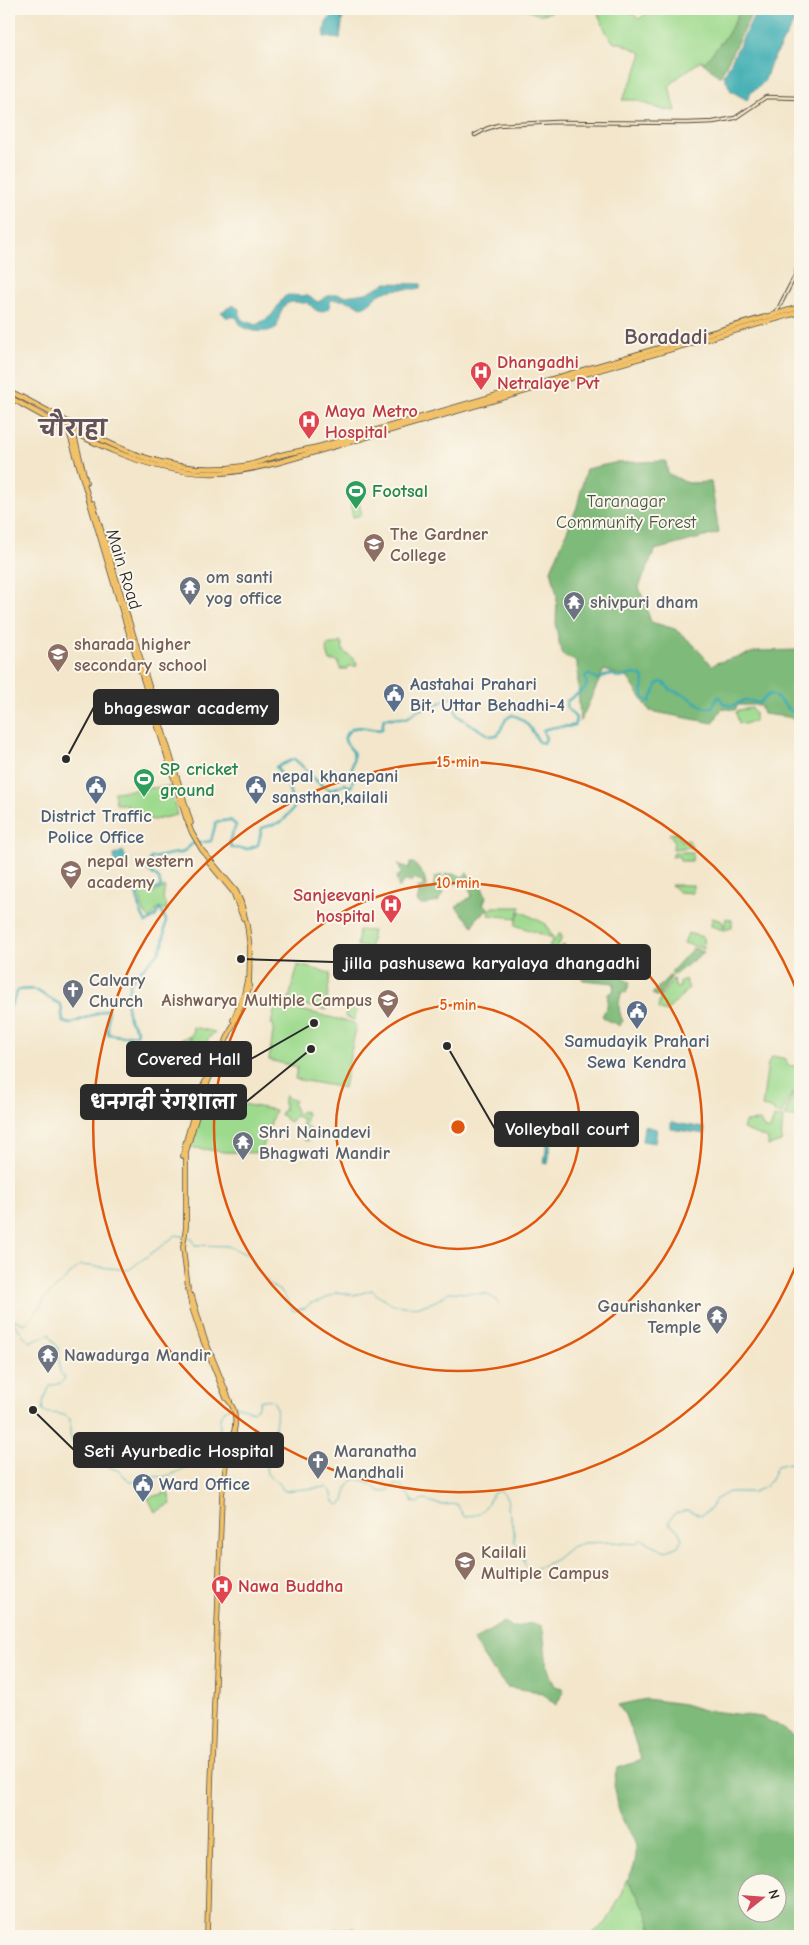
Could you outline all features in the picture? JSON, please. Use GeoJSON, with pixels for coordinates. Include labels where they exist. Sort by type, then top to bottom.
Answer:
{"type":"FeatureCollection","features":[{"type":"Feature","properties":{"kind":"highway"},"geometry":{"type":"LineString","coordinates":[[9,397],[124,451],[169,464],[214,469],[246,466],[322,446],[800,307]]}},
{"type":"Feature","properties":{"kind":"highway"},"geometry":{"type":"LineString","coordinates":[[9,391],[119,454],[168,468],[215,473],[248,470],[800,312]]}},
{"type":"Feature","properties":{"kind":"main road"},"geometry":{"type":"LineString","coordinates":[[475,135],[498,125],[557,122],[713,122],[735,118],[766,97],[800,98]]}},
{"type":"Feature","properties":{"kind":"main road"},"geometry":{"type":"LineString","coordinates":[[775,315],[795,276],[800,260]]}},
{"type":"Feature","properties":{"kind":"main road","name":"Main Road"},"geometry":{"type":"LineString","coordinates":[[72,428],[82,470],[134,644],[194,835],[203,851],[236,891],[241,902],[250,948],[250,979],[245,995]]}},
{"type":"Feature","properties":{"kind":"main road"},"geometry":{"type":"LineString","coordinates":[[208,1936],[211,1786],[222,1495],[227,1460],[235,1428],[234,1411],[204,1337],[193,1303],[184,1240],[186,1152],[206,1086],[245,995]]}},
{"type":"Feature","properties":{"kind":"main road"},"geometry":{"type":"LineString","coordinates":[[185,1229],[183,1213],[184,1148],[199,1095],[245,995]]}},
{"type":"Feature","properties":{"kind":"green space"},"geometry":{"type":"Polygon","coordinates":[[[527,9],[560,9],[539,14],[527,9]]]}},
{"type":"Feature","properties":{"kind":"green space"},"geometry":{"type":"Polygon","coordinates":[[[596,9],[614,9],[630,12],[639,19],[652,9],[741,9],[728,34],[705,63],[701,61],[669,86],[676,111],[666,111],[636,100],[622,100],[635,74],[642,53],[621,43],[614,43],[607,34],[596,9]]]}},
{"type":"Feature","properties":{"kind":"green space"},"geometry":{"type":"Polygon","coordinates":[[[741,9],[754,9],[720,77],[701,61],[705,62],[728,34],[741,9]]]}},
{"type":"Feature","properties":{"kind":"green space","name":"Taranagar Community Forest"},"geometry":{"type":"Polygon","coordinates":[[[666,461],[668,474],[688,483],[711,482],[719,533],[655,550],[639,587],[651,622],[675,629],[693,644],[712,666],[716,663],[758,651],[800,650],[800,722],[788,717],[763,714],[760,705],[738,705],[735,710],[722,708],[713,723],[650,711],[628,678],[604,670],[580,722],[577,662],[562,655],[556,628],[557,595],[551,570],[577,507],[586,469],[614,463],[666,461]]]}},
{"type":"Feature","properties":{"kind":"green space","name":"Footsal"},"geometry":{"type":"Polygon","coordinates":[[[359,502],[362,515],[353,517],[350,504],[359,502]]]}},
{"type":"Feature","properties":{"kind":"green space"},"geometry":{"type":"Polygon","coordinates":[[[341,642],[343,651],[356,661],[357,666],[348,666],[348,669],[340,669],[338,661],[330,661],[326,648],[329,644],[341,642]]]}},
{"type":"Feature","properties":{"kind":"green space"},"geometry":{"type":"Polygon","coordinates":[[[752,708],[755,714],[755,721],[744,724],[739,723],[736,713],[738,710],[752,708]]]}},
{"type":"Feature","properties":{"kind":"green space","name":"SP cricket ground"},"geometry":{"type":"Polygon","coordinates":[[[170,786],[177,815],[154,820],[128,815],[127,804],[116,804],[114,792],[170,786]]]}},
{"type":"Feature","properties":{"kind":"green space"},"geometry":{"type":"Polygon","coordinates":[[[677,833],[682,841],[689,840],[692,847],[673,849],[674,840],[669,834],[677,833]]]}},
{"type":"Feature","properties":{"kind":"green space"},"geometry":{"type":"Polygon","coordinates":[[[674,852],[693,852],[692,861],[680,861],[679,856],[672,857],[674,852]]]}},
{"type":"Feature","properties":{"kind":"green space"},"geometry":{"type":"Polygon","coordinates":[[[410,863],[414,863],[424,876],[427,889],[433,889],[435,877],[442,875],[443,893],[438,902],[422,905],[417,902],[418,887],[423,887],[423,883],[415,878],[412,881],[404,881],[399,888],[396,877],[402,873],[398,864],[409,868],[410,863]]]}},
{"type":"Feature","properties":{"kind":"green space"},"geometry":{"type":"Polygon","coordinates":[[[467,872],[472,881],[479,881],[486,897],[483,904],[490,909],[478,916],[473,926],[456,907],[472,896],[469,888],[463,880],[458,880],[456,884],[447,881],[445,874],[456,874],[463,877],[467,872]]]}},
{"type":"Feature","properties":{"kind":"green space"},"geometry":{"type":"Polygon","coordinates":[[[671,885],[693,885],[693,893],[679,892],[671,885]]]}},
{"type":"Feature","properties":{"kind":"green space"},"geometry":{"type":"Polygon","coordinates":[[[165,887],[163,898],[168,911],[159,907],[150,919],[144,912],[139,894],[143,891],[153,893],[165,887]]]}},
{"type":"Feature","properties":{"kind":"green space"},"geometry":{"type":"Polygon","coordinates":[[[493,907],[521,907],[516,918],[488,915],[493,907]]]}},
{"type":"Feature","properties":{"kind":"green space"},"geometry":{"type":"Polygon","coordinates":[[[520,911],[546,924],[553,938],[515,925],[520,911]]]}},
{"type":"Feature","properties":{"kind":"green space"},"geometry":{"type":"Polygon","coordinates":[[[712,918],[722,921],[724,928],[726,918],[732,920],[732,928],[723,930],[711,926],[712,918]]]}},
{"type":"Feature","properties":{"kind":"green space"},"geometry":{"type":"Polygon","coordinates":[[[359,930],[373,931],[370,947],[357,946],[359,930]]]}},
{"type":"Feature","properties":{"kind":"green space"},"geometry":{"type":"Polygon","coordinates":[[[560,933],[562,937],[555,953],[549,945],[560,933]]]}},
{"type":"Feature","properties":{"kind":"green space"},"geometry":{"type":"Polygon","coordinates":[[[688,933],[703,937],[704,949],[684,943],[688,933]]]}},
{"type":"Feature","properties":{"kind":"green space"},"geometry":{"type":"Polygon","coordinates":[[[563,945],[587,964],[583,968],[590,974],[602,972],[620,975],[621,978],[630,982],[626,993],[622,992],[620,999],[619,1010],[623,1021],[619,1026],[602,1016],[607,1007],[608,994],[613,992],[614,983],[583,980],[577,970],[557,954],[563,945]]]}},
{"type":"Feature","properties":{"kind":"green space"},"geometry":{"type":"Polygon","coordinates":[[[693,948],[704,952],[674,975],[671,972],[693,948]]]}},
{"type":"Feature","properties":{"kind":"green space"},"geometry":{"type":"Polygon","coordinates":[[[298,965],[330,973],[326,1010],[288,1002],[298,965]]]}},
{"type":"Feature","properties":{"kind":"green space"},"geometry":{"type":"Polygon","coordinates":[[[670,975],[672,976],[659,997],[652,994],[670,975]]]}},
{"type":"Feature","properties":{"kind":"green space"},"geometry":{"type":"Polygon","coordinates":[[[673,979],[676,988],[680,987],[679,982],[685,979],[689,988],[666,1012],[658,1009],[660,998],[673,979]]]}},
{"type":"Feature","properties":{"kind":"green space"},"geometry":{"type":"Polygon","coordinates":[[[276,1004],[354,1023],[356,1027],[344,1088],[295,1079],[297,1067],[269,1060],[274,1025],[271,1024],[276,1004]]]}},
{"type":"Feature","properties":{"kind":"green space"},"geometry":{"type":"Polygon","coordinates":[[[347,1005],[357,1010],[354,1020],[345,1017],[347,1005]]]}},
{"type":"Feature","properties":{"kind":"green space"},"geometry":{"type":"Polygon","coordinates":[[[193,1027],[215,1032],[208,1039],[200,1064],[191,1038],[193,1027]]]}},
{"type":"Feature","properties":{"kind":"green space"},"geometry":{"type":"Polygon","coordinates":[[[190,1036],[195,1055],[184,1054],[181,1039],[190,1036]]]}},
{"type":"Feature","properties":{"kind":"green space"},"geometry":{"type":"Polygon","coordinates":[[[773,1056],[786,1059],[788,1066],[800,1065],[800,1096],[792,1093],[781,1115],[774,1113],[773,1109],[762,1107],[768,1063],[773,1056]]]}},
{"type":"Feature","properties":{"kind":"green space"},"geometry":{"type":"Polygon","coordinates":[[[793,1094],[800,1098],[800,1118],[784,1116],[793,1094]]]}},
{"type":"Feature","properties":{"kind":"green space"},"geometry":{"type":"Polygon","coordinates":[[[286,1095],[295,1101],[293,1104],[297,1114],[303,1111],[307,1113],[305,1125],[310,1129],[308,1141],[304,1140],[305,1131],[302,1129],[302,1119],[295,1116],[290,1122],[280,1115],[284,1111],[284,1098],[286,1095]]]}},
{"type":"Feature","properties":{"kind":"green space"},"geometry":{"type":"Polygon","coordinates":[[[202,1101],[236,1103],[275,1110],[261,1153],[224,1152],[189,1147],[202,1101]]]}},
{"type":"Feature","properties":{"kind":"green space"},"geometry":{"type":"Polygon","coordinates":[[[774,1117],[783,1118],[781,1142],[768,1146],[768,1139],[743,1129],[745,1122],[760,1121],[764,1128],[770,1130],[774,1117]]]}},
{"type":"Feature","properties":{"kind":"green space"},"geometry":{"type":"Polygon","coordinates":[[[168,1492],[171,1504],[155,1512],[148,1498],[168,1492]]]}},
{"type":"Feature","properties":{"kind":"green space"},"geometry":{"type":"Polygon","coordinates":[[[504,1622],[514,1627],[528,1624],[542,1626],[551,1678],[555,1686],[562,1688],[564,1692],[556,1705],[543,1694],[507,1687],[491,1668],[473,1641],[504,1622]]]}},
{"type":"Feature","properties":{"kind":"green space"},"geometry":{"type":"Polygon","coordinates":[[[646,1699],[684,1704],[703,1710],[761,1717],[776,1724],[800,1740],[800,1936],[653,1936],[647,1914],[627,1880],[633,1869],[636,1845],[620,1813],[614,1790],[615,1775],[618,1768],[642,1760],[625,1715],[618,1705],[646,1699]]]}},
{"type":"Feature","properties":{"kind":"green space"},"geometry":{"type":"Polygon","coordinates":[[[626,1880],[648,1914],[651,1929],[650,1936],[589,1936],[606,1923],[622,1894],[626,1880]]]}},
{"type":"Feature","properties":{"kind":"green space"},"geometry":{"type":"Polygon","coordinates":[[[355,1928],[356,1936],[337,1936],[336,1929],[355,1928]]]}},
{"type":"Feature","properties":{"kind":"water"},"geometry":{"type":"Polygon","coordinates":[[[757,9],[800,9],[800,11],[770,65],[765,80],[751,92],[747,100],[731,91],[724,76],[757,9]]]}},
{"type":"Feature","properties":{"kind":"water"},"geometry":{"type":"Polygon","coordinates":[[[335,13],[343,15],[340,39],[324,37],[326,22],[335,13]]]}},
{"type":"Feature","properties":{"kind":"water"},"geometry":{"type":"Polygon","coordinates":[[[386,283],[421,284],[420,289],[400,289],[384,292],[367,305],[361,307],[346,301],[331,300],[329,308],[322,312],[307,303],[290,302],[283,307],[277,327],[269,331],[247,329],[240,325],[236,317],[226,317],[221,312],[233,305],[239,309],[242,320],[256,325],[271,316],[284,297],[288,295],[308,296],[318,302],[328,296],[337,294],[344,296],[366,293],[386,283]]]}},
{"type":"Feature","properties":{"kind":"water"},"geometry":{"type":"Polygon","coordinates":[[[123,851],[129,867],[115,865],[114,855],[123,851]]]}},
{"type":"Feature","properties":{"kind":"water"},"geometry":{"type":"Polygon","coordinates":[[[671,1122],[704,1128],[705,1134],[671,1129],[671,1122]]]}},
{"type":"Feature","properties":{"kind":"water"},"geometry":{"type":"Polygon","coordinates":[[[644,1126],[657,1129],[655,1143],[642,1141],[644,1126]]]}},
{"type":"Feature","properties":{"kind":"water"},"geometry":{"type":"Polygon","coordinates":[[[547,1142],[551,1143],[548,1164],[544,1163],[547,1142]]]}},
{"type":"Feature","properties":{"kind":"waterway"},"geometry":{"type":"LineString","coordinates":[[9,1010],[18,990],[34,989],[61,1005],[63,1022],[70,1024],[108,1009],[108,1034],[121,1036],[136,1034],[137,1030],[129,1019],[126,999],[131,981],[158,953],[163,944],[166,920],[160,908],[155,917],[146,923],[135,889],[144,886],[153,890],[161,887],[159,879],[147,869],[151,858],[182,853],[192,844],[211,841],[216,822],[230,820],[236,825],[230,839],[232,848],[248,849],[258,845],[262,828],[282,822],[294,808],[287,782],[276,767],[294,759],[320,784],[330,790],[345,784],[350,787],[352,786],[354,754],[345,738],[348,732],[356,727],[374,730],[382,729],[384,718],[407,718],[420,709],[434,706],[450,697],[454,699],[458,716],[490,736],[498,735],[506,719],[512,715],[521,719],[531,729],[539,742],[544,743],[546,738],[543,731],[575,725],[576,718],[567,708],[567,701],[587,685],[585,677],[588,674],[599,680],[609,674],[620,678],[632,675],[641,676],[644,678],[642,692],[644,698],[650,702],[660,682],[705,708],[712,707],[718,697],[720,697],[723,703],[732,706],[745,700],[759,703],[769,694],[777,698],[791,712],[800,716]]}},
{"type":"Feature","properties":{"kind":"waterway"},"geometry":{"type":"LineString","coordinates":[[800,692],[796,695],[800,703]]}},
{"type":"Feature","properties":{"kind":"waterway"},"geometry":{"type":"LineString","coordinates":[[11,1318],[25,1324],[39,1309],[45,1298],[80,1265],[129,1270],[176,1235],[192,1238],[195,1245],[228,1246],[250,1256],[256,1268],[269,1284],[283,1293],[293,1311],[305,1308],[311,1303],[323,1300],[337,1292],[355,1295],[372,1290],[380,1297],[400,1306],[420,1306],[440,1299],[449,1292],[488,1294],[499,1303]]}},
{"type":"Feature","properties":{"kind":"waterway"},"geometry":{"type":"LineString","coordinates":[[9,1317],[29,1342],[49,1334],[58,1348],[60,1372],[65,1378],[61,1383],[50,1386],[44,1399],[42,1411],[63,1415],[70,1419],[70,1435],[73,1443],[94,1455],[108,1467],[120,1471],[129,1482],[147,1476],[168,1476],[193,1464],[209,1453],[218,1443],[220,1417],[229,1407],[236,1406],[253,1411],[257,1408],[260,1401],[273,1401],[276,1406],[275,1426],[272,1439],[266,1443],[264,1452],[267,1474],[284,1491],[326,1487],[331,1491],[334,1502],[339,1505],[344,1501],[350,1483],[357,1479],[370,1484],[381,1492],[387,1491],[395,1485],[402,1486],[413,1502],[417,1503],[424,1500],[442,1505],[457,1504],[464,1517],[479,1513],[497,1491],[503,1493],[508,1500],[507,1508],[512,1521],[515,1542],[522,1549],[525,1566],[532,1570],[555,1560],[571,1547],[583,1543],[611,1542],[636,1544],[641,1539],[666,1551],[678,1546],[682,1538],[677,1529],[668,1523],[675,1513],[687,1510],[701,1515],[711,1509],[715,1500],[729,1492],[753,1492],[765,1487],[771,1480],[777,1466],[790,1463],[800,1466]]}},
{"type":"Feature","properties":{"kind":"place","name":"Dhangadhi Netralaye Pvt"},"geometry":{"type":"Point","coordinates":[481,391]}},
{"type":"Feature","properties":{"kind":"place","name":"Maya Metro Hospital"},"geometry":{"type":"Point","coordinates":[309,440]}},
{"type":"Feature","properties":{"kind":"place","name":"Footsal"},"geometry":{"type":"Point","coordinates":[356,510]}},
{"type":"Feature","properties":{"kind":"place","name":"The Gardner College"},"geometry":{"type":"Point","coordinates":[374,563]}},
{"type":"Feature","properties":{"kind":"place","name":"om santi yog office"},"geometry":{"type":"Point","coordinates":[190,606]}},
{"type":"Feature","properties":{"kind":"place","name":"shivpuri dham"},"geometry":{"type":"Point","coordinates":[574,621]}},
{"type":"Feature","properties":{"kind":"place","name":"sharada higher secondary school"},"geometry":{"type":"Point","coordinates":[58,673]}},
{"type":"Feature","properties":{"kind":"place","name":"Aastahai Prahari Bit, Uttar Behadhi-4"},"geometry":{"type":"Point","coordinates":[394,713]}},
{"type":"Feature","properties":{"kind":"place","name":"bhageswar academy"},"geometry":{"type":"Point","coordinates":[66,759]}},
{"type":"Feature","properties":{"kind":"place","name":"SP cricket ground"},"geometry":{"type":"Point","coordinates":[144,798]}},
{"type":"Feature","properties":{"kind":"place","name":"District Traffic Police Office"},"geometry":{"type":"Point","coordinates":[96,805]}},
{"type":"Feature","properties":{"kind":"place","name":"nepal khanepani sansthan,kailali"},"geometry":{"type":"Point","coordinates":[256,805]}},
{"type":"Feature","properties":{"kind":"place","name":"nepal western academy"},"geometry":{"type":"Point","coordinates":[71,890]}},
{"type":"Feature","properties":{"kind":"place","name":"Sanjeevani hospital"},"geometry":{"type":"Point","coordinates":[391,924]}},
{"type":"Feature","properties":{"kind":"place","name":"jilla pashusewa karyalaya dhangadhi"},"geometry":{"type":"Point","coordinates":[241,959]}},
{"type":"Feature","properties":{"kind":"place","name":"Calvary Church"},"geometry":{"type":"Point","coordinates":[73,1009]}},
{"type":"Feature","properties":{"kind":"place","name":"Aishwarya Multiple Campus"},"geometry":{"type":"Point","coordinates":[388,1019]}},
{"type":"Feature","properties":{"kind":"place","name":"Covered Hall"},"geometry":{"type":"Point","coordinates":[314,1023]}},
{"type":"Feature","properties":{"kind":"place","name":"Samudayik Prahari Sewa Kendra"},"geometry":{"type":"Point","coordinates":[637,1030]}},
{"type":"Feature","properties":{"kind":"place","name":"Volleyball court"},"geometry":{"type":"Point","coordinates":[447,1046]}},
{"type":"Feature","properties":{"kind":"place","name":"धनगढी रंगशाला"},"geometry":{"type":"Point","coordinates":[311,1049]}},
{"type":"Feature","properties":{"kind":"place","name":"Shri Nainadevi Bhagwati Mandir"},"geometry":{"type":"Point","coordinates":[243,1161]}},
{"type":"Feature","properties":{"kind":"place","name":"Gaurishanker Temple"},"geometry":{"type":"Point","coordinates":[717,1335]}},
{"type":"Feature","properties":{"kind":"place","name":"Nawadurga Mandir"},"geometry":{"type":"Point","coordinates":[48,1374]}},
{"type":"Feature","properties":{"kind":"place","name":"Seti Ayurbedic Hospital"},"geometry":{"type":"Point","coordinates":[33,1410]}},
{"type":"Feature","properties":{"kind":"place","name":"Maranatha Mandhali"},"geometry":{"type":"Point","coordinates":[318,1480]}},
{"type":"Feature","properties":{"kind":"place","name":"Ward Office"},"geometry":{"type":"Point","coordinates":[143,1503]}},
{"type":"Feature","properties":{"kind":"place","name":"Kailali Multiple Campus"},"geometry":{"type":"Point","coordinates":[465,1581]}},
{"type":"Feature","properties":{"kind":"place","name":"Nawa Buddha"},"geometry":{"type":"Point","coordinates":[222,1605]}},
{"type":"Feature","properties":{"kind":"district","name":"Boradadi"},"geometry":{"type":"Point","coordinates":[666,336]}},
{"type":"Feature","properties":{"kind":"district","name":"चौराहा"},"geometry":{"type":"Point","coordinates":[73,428]}}]}
